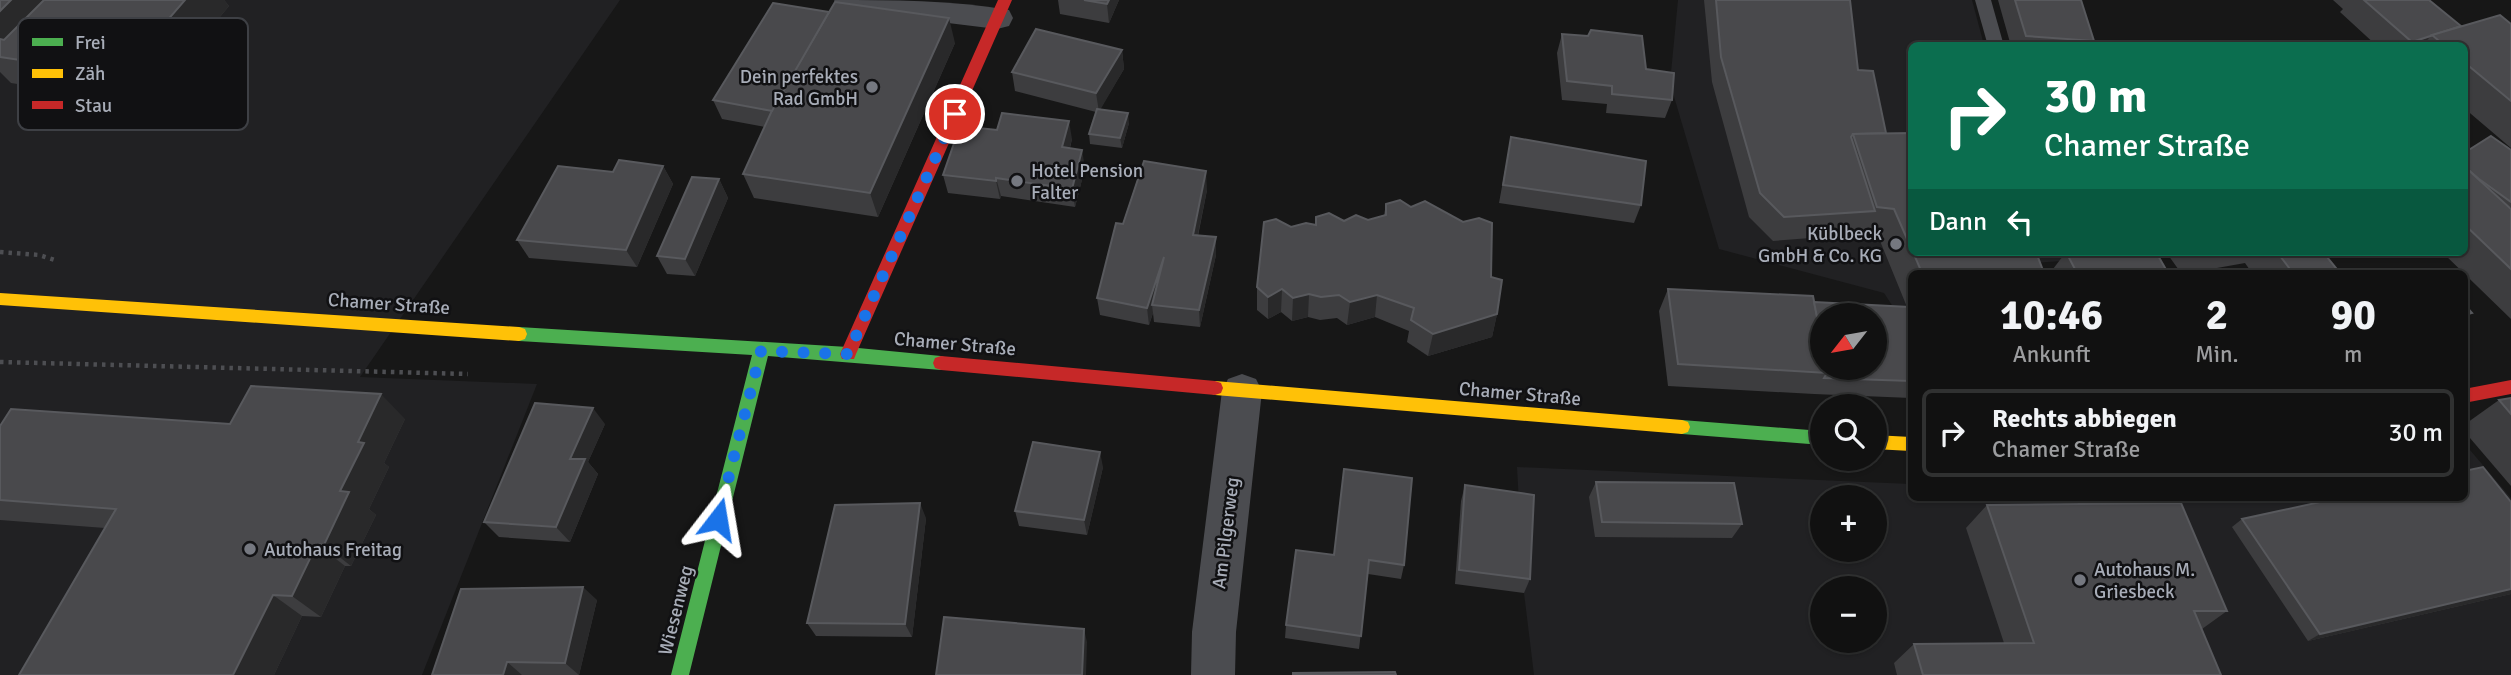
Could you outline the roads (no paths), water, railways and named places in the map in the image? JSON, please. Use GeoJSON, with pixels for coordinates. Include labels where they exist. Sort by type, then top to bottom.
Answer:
{"type":"FeatureCollection","features":[{"type":"Feature","properties":{"kind":"main road"},"geometry":{"type":"LineString","coordinates":[[848,354],[1001,9]]}},
{"type":"Feature","properties":{"kind":"main road","name":"Chamer Straße"},"geometry":{"type":"LineString","coordinates":[[0,299],[761,351],[848,354],[1242,391],[1810,437]]}},
{"type":"Feature","properties":{"kind":"main road","name":"Wiesenweg"},"geometry":{"type":"LineString","coordinates":[[680,675],[761,351]]}},
{"type":"Feature","properties":{"kind":"main road"},"geometry":{"type":"LineString","coordinates":[[2468,395],[2511,387]]}},
{"type":"Feature","properties":{"kind":"main road"},"geometry":{"type":"LineString","coordinates":[[1887,443],[1908,444]]}},
{"type":"Feature","properties":{"kind":"street"},"geometry":{"type":"LineString","coordinates":[[850,0],[1001,9]]}},
{"type":"Feature","properties":{"kind":"street","name":"Am Pilgerweg"},"geometry":{"type":"LineString","coordinates":[[1213,675],[1214,632],[1242,391]]}},
{"type":"Feature","properties":{"kind":"lane"},"geometry":{"type":"LineString","coordinates":[[1983,0],[1995,42]]}},
{"type":"Feature","properties":{"kind":"place","name":"Dein perfektes Rad GmbH"},"geometry":{"type":"Point","coordinates":[872,87]}},
{"type":"Feature","properties":{"kind":"place","name":"Hotel Pension Falter"},"geometry":{"type":"Point","coordinates":[1017,181]}},
{"type":"Feature","properties":{"kind":"place","name":"Küblbeck GmbH & Co. KG"},"geometry":{"type":"Point","coordinates":[1896,244]}},
{"type":"Feature","properties":{"kind":"place","name":"Autohaus Freitag"},"geometry":{"type":"Point","coordinates":[250,549]}},
{"type":"Feature","properties":{"kind":"place","name":"Autohaus M. Griesbeck"},"geometry":{"type":"Point","coordinates":[2080,580]}}]}
